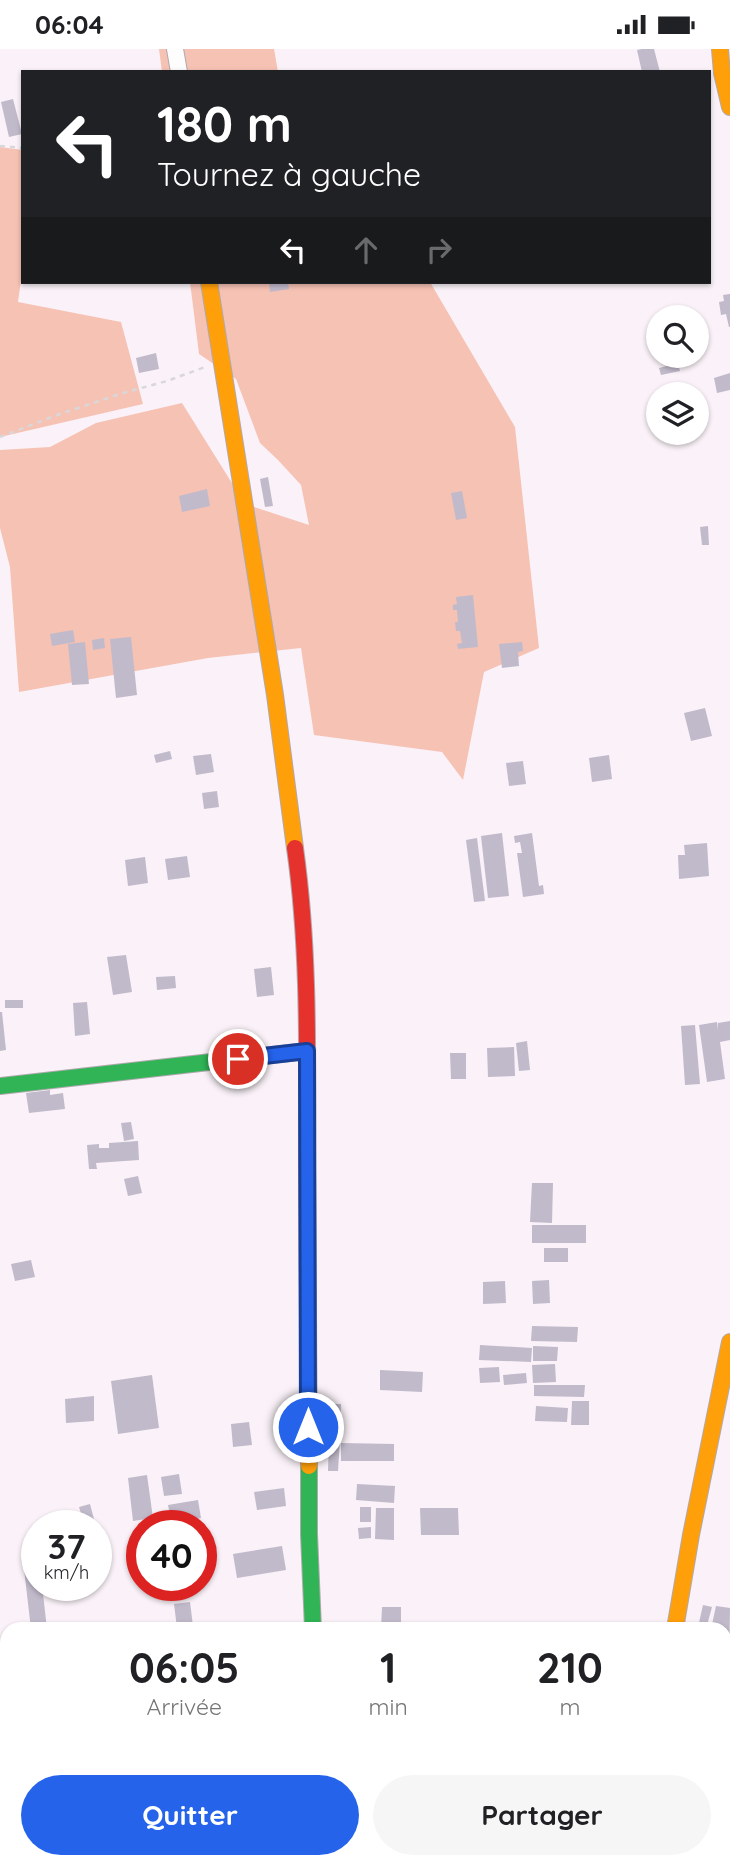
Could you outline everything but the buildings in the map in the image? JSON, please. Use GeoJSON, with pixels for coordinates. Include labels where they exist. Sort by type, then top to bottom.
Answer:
{"type":"FeatureCollection","features":[{"type":"Feature","properties":{"kind":"street"},"geometry":{"type":"LineString","coordinates":[[175,49],[179,70]]}},
{"type":"Feature","properties":{"kind":"street"},"geometry":{"type":"LineString","coordinates":[[720,49],[730,107]]}},
{"type":"Feature","properties":{"kind":"street"},"geometry":{"type":"LineString","coordinates":[[209,284],[275,695],[302,897],[307,1051],[309,1520],[313,1622]]}},
{"type":"Feature","properties":{"kind":"street"},"geometry":{"type":"LineString","coordinates":[[0,1086],[307,1051]]}},
{"type":"Feature","properties":{"kind":"street"},"geometry":{"type":"LineString","coordinates":[[676,1622],[730,1342]]}},
{"type":"Feature","properties":{"kind":"path"},"geometry":{"type":"LineString","coordinates":[[0,146],[21,148]]}},
{"type":"Feature","properties":{"kind":"path"},"geometry":{"type":"LineString","coordinates":[[0,437],[221,360]]}},
{"type":"Feature","properties":{"kind":"shaded area"},"geometry":{"type":"Polygon","coordinates":[[[159,49],[274,49],[278,70],[162,70],[159,49]]]}},
{"type":"Feature","properties":{"kind":"shaded area"},"geometry":{"type":"Polygon","coordinates":[[[0,147],[21,150],[21,280],[18,302],[121,322],[143,404],[0,437],[0,147]]]}},
{"type":"Feature","properties":{"kind":"shaded area"},"geometry":{"type":"Polygon","coordinates":[[[190,284],[431,284],[515,427],[539,648],[484,672],[463,780],[442,752],[314,735],[301,648],[208,658],[19,692],[10,567],[0,528],[0,450],[50,447],[96,423],[182,403],[245,504],[309,525],[301,485],[260,443],[236,379],[199,354],[190,284]]]}},
{"type":"Feature","properties":{"kind":"traffic: fast"},"geometry":{"type":"LineString","coordinates":[[0,1086],[307,1051]]}},
{"type":"Feature","properties":{"kind":"traffic: fast"},"geometry":{"type":"LineString","coordinates":[[309,1466],[313,1622]]}},
{"type":"Feature","properties":{"kind":"traffic: slow"},"geometry":{"type":"LineString","coordinates":[[720,49],[722,73],[730,107]]}},
{"type":"Feature","properties":{"kind":"traffic: slow"},"geometry":{"type":"LineString","coordinates":[[209,284],[275,695],[295,848]]}},
{"type":"Feature","properties":{"kind":"traffic: slow"},"geometry":{"type":"LineString","coordinates":[[307,1169],[309,1466]]}},
{"type":"Feature","properties":{"kind":"traffic: slow"},"geometry":{"type":"LineString","coordinates":[[676,1622],[730,1342]]}},
{"type":"Feature","properties":{"kind":"traffic: jam"},"geometry":{"type":"LineString","coordinates":[[295,848],[305,968],[307,1169]]}},
{"type":"Feature","properties":{"kind":"route"},"geometry":{"type":"LineString","coordinates":[[238,1059],[307,1051],[308,1427]]}}]}
